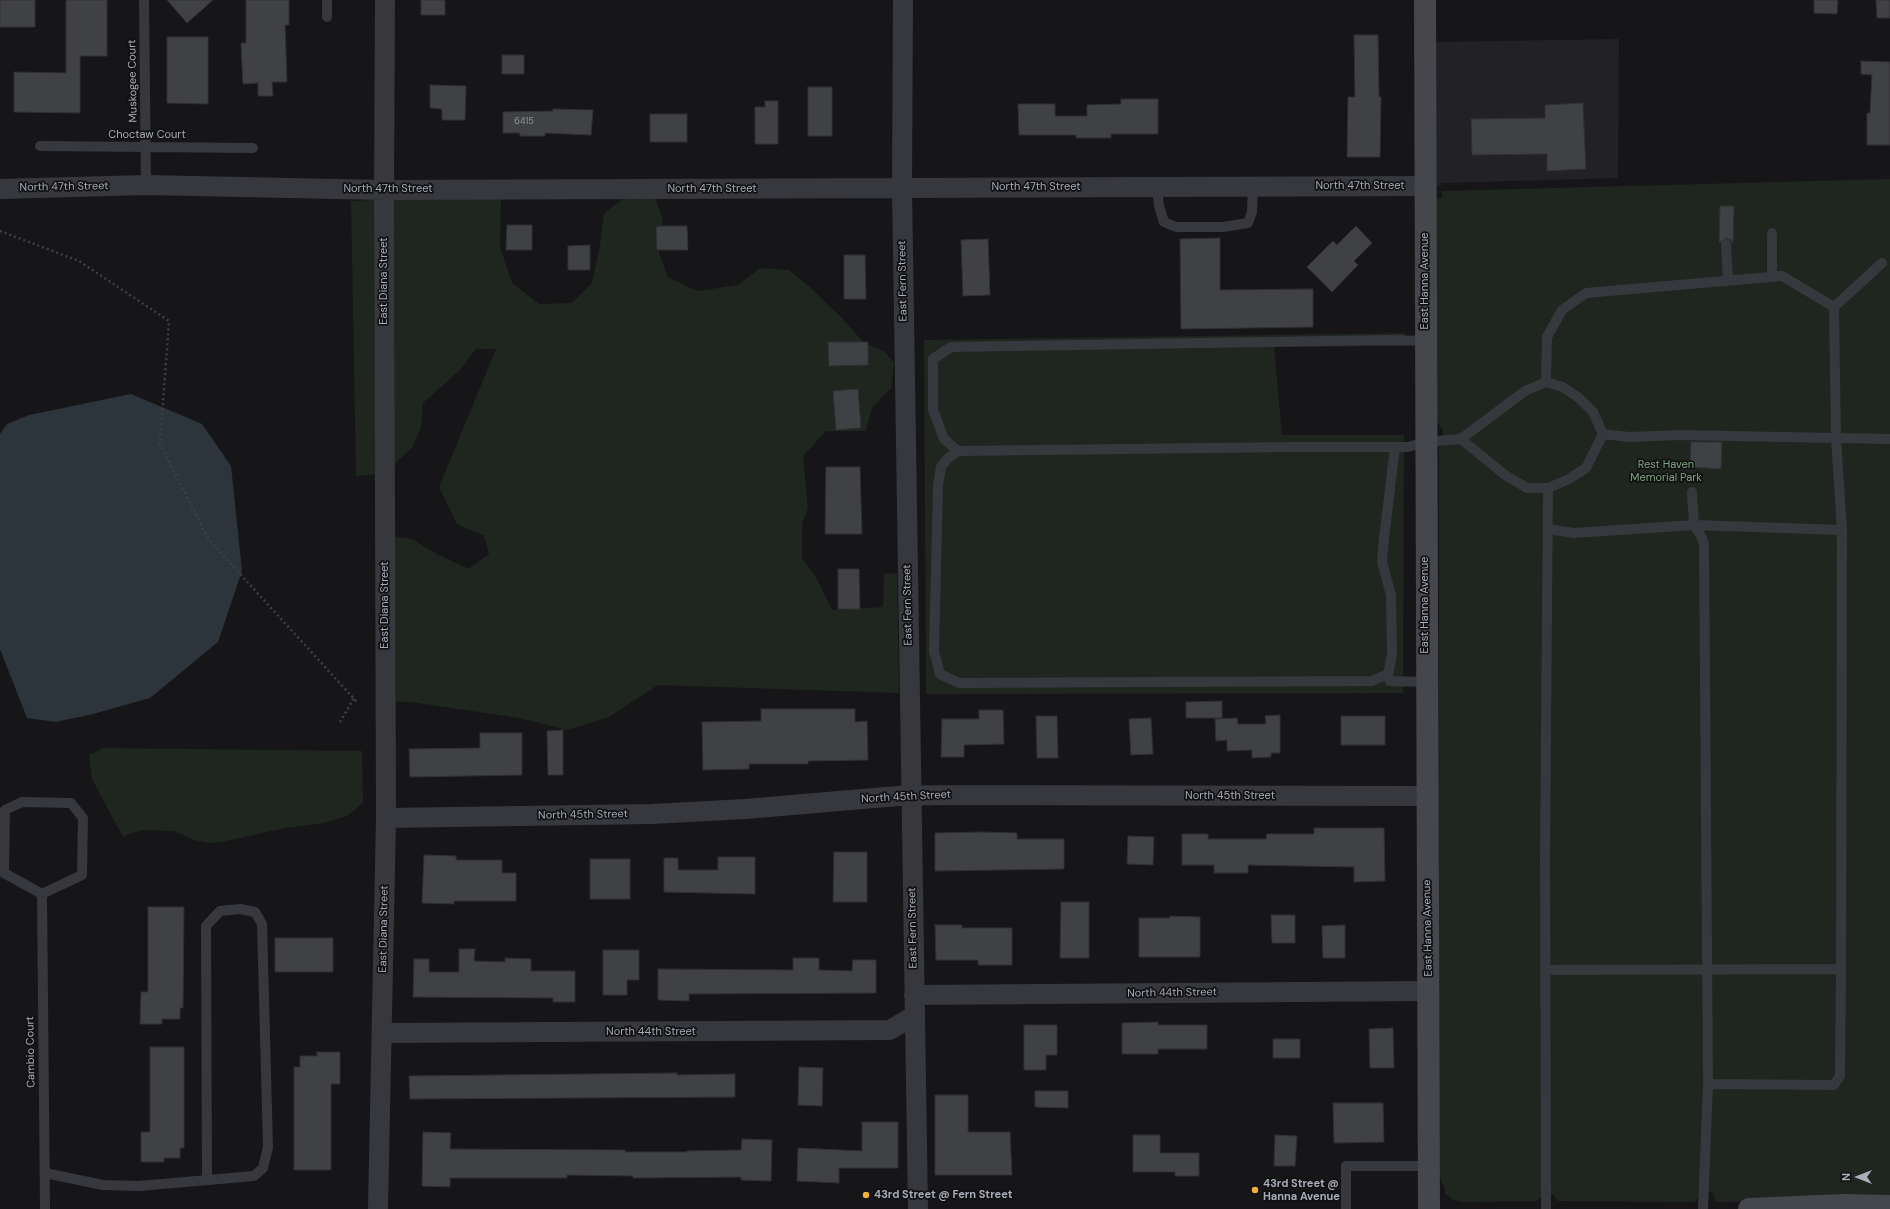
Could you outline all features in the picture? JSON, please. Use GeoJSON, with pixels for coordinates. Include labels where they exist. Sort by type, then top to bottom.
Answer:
{"type":"FeatureCollection","features":[{"type":"Feature","properties":{"kind":"street","name":"East Diana Street"},"geometry":{"type":"LineString","coordinates":[[378,1209],[386,818],[384,190],[385,0]]}},
{"type":"Feature","properties":{"kind":"street","name":"East Fern Street"},"geometry":{"type":"LineString","coordinates":[[903,0],[902,188],[910,795],[918,1209]]}},
{"type":"Feature","properties":{"kind":"street","name":"East Hanna Avenue"},"geometry":{"type":"LineString","coordinates":[[1424,0],[1426,796],[1429,990],[1429,1209]]}},
{"type":"Feature","properties":{"kind":"street","name":"North 47th Street"},"geometry":{"type":"LineString","coordinates":[[0,189],[146,185],[384,190],[1424,186]]}},
{"type":"Feature","properties":{"kind":"street","name":"North 45th Street"},"geometry":{"type":"LineString","coordinates":[[386,818],[652,814],[745,809],[910,795],[1426,796]]}},
{"type":"Feature","properties":{"kind":"street","name":"North 44th Street"},"geometry":{"type":"LineString","coordinates":[[914,995],[1429,990]]}},
{"type":"Feature","properties":{"kind":"street","name":"North 44th Street"},"geometry":{"type":"LineString","coordinates":[[382,1033],[890,1030],[914,1015]]}},
{"type":"Feature","properties":{"kind":"street"},"geometry":{"type":"LineString","coordinates":[[1749,1209],[1890,1206]]}},
{"type":"Feature","properties":{"kind":"lane","name":"Muskogee Court"},"geometry":{"type":"LineString","coordinates":[[144,0],[146,185]]}},
{"type":"Feature","properties":{"kind":"lane"},"geometry":{"type":"LineString","coordinates":[[327,0],[327,17]]}},
{"type":"Feature","properties":{"kind":"lane","name":"Choctaw Court"},"geometry":{"type":"LineString","coordinates":[[40,146],[253,148]]}},
{"type":"Feature","properties":{"kind":"lane"},"geometry":{"type":"LineString","coordinates":[[1157,187],[1159,206],[1164,222],[1176,227],[1223,227],[1248,223],[1252,212],[1252,186]]}},
{"type":"Feature","properties":{"kind":"lane"},"geometry":{"type":"LineString","coordinates":[[1772,233],[1772,277]]}},
{"type":"Feature","properties":{"kind":"lane"},"geometry":{"type":"LineString","coordinates":[[1726,244],[1728,280]]}},
{"type":"Feature","properties":{"kind":"lane"},"geometry":{"type":"LineString","coordinates":[[1708,1084],[1834,1085],[1840,1076],[1842,530],[1836,438],[1834,307],[1882,264]]}},
{"type":"Feature","properties":{"kind":"lane"},"geometry":{"type":"LineString","coordinates":[[1546,382],[1547,337],[1562,310],[1586,293],[1782,276],[1834,307]]}},
{"type":"Feature","properties":{"kind":"lane"},"geometry":{"type":"LineString","coordinates":[[958,452],[944,439],[933,410],[933,359],[951,347],[1390,340],[1425,342]]}},
{"type":"Feature","properties":{"kind":"lane"},"geometry":{"type":"LineString","coordinates":[[1388,674],[1372,681],[959,683],[940,674],[934,651],[938,486],[941,467],[948,458],[958,452],[1408,447],[1425,442],[1461,438],[1525,391],[1546,382],[1563,387],[1579,398],[1593,412],[1603,434],[1586,468],[1569,479],[1548,488],[1527,488],[1505,475],[1461,438]]}},
{"type":"Feature","properties":{"kind":"lane"},"geometry":{"type":"LineString","coordinates":[[1603,434],[1629,437],[1678,436],[1890,439]]}},
{"type":"Feature","properties":{"kind":"lane"},"geometry":{"type":"LineString","coordinates":[[1395,447],[1382,562],[1391,595],[1392,655],[1388,674],[1390,681],[1426,682]]}},
{"type":"Feature","properties":{"kind":"lane"},"geometry":{"type":"LineString","coordinates":[[1546,1209],[1548,488]]}},
{"type":"Feature","properties":{"kind":"lane"},"geometry":{"type":"LineString","coordinates":[[1692,492],[1694,525],[1702,538],[1704,545],[1708,1084],[1703,1209]]}},
{"type":"Feature","properties":{"kind":"lane"},"geometry":{"type":"LineString","coordinates":[[1548,529],[1574,533],[1694,525],[1842,530]]}},
{"type":"Feature","properties":{"kind":"lane"},"geometry":{"type":"LineString","coordinates":[[22,802],[71,803],[83,818],[82,875],[42,894],[4,873],[5,810],[22,802]]}},
{"type":"Feature","properties":{"kind":"lane","name":"Cambio Court"},"geometry":{"type":"LineString","coordinates":[[42,894],[45,1209]]}},
{"type":"Feature","properties":{"kind":"lane"},"geometry":{"type":"LineString","coordinates":[[45,1173],[103,1185],[139,1186],[254,1176],[263,1168],[268,1147],[262,924],[255,912],[240,909],[220,911],[206,926],[207,1179]]}},
{"type":"Feature","properties":{"kind":"lane"},"geometry":{"type":"LineString","coordinates":[[1546,970],[1841,969]]}},
{"type":"Feature","properties":{"kind":"lane"},"geometry":{"type":"LineString","coordinates":[[1346,1209],[1346,1166],[1429,1166]]}},
{"type":"Feature","properties":{"kind":"path"},"geometry":{"type":"LineString","coordinates":[[0,231],[79,261],[170,321],[160,444],[209,540],[357,702]]}},
{"type":"Feature","properties":{"kind":"path"},"geometry":{"type":"LineString","coordinates":[[340,722],[354,698]]}},
{"type":"Feature","properties":{"kind":"shaded area"},"geometry":{"type":"Polygon","coordinates":[[[1619,39],[1618,178],[1442,183],[1435,188],[1436,42],[1619,39]]]}},
{"type":"Feature","properties":{"kind":"shaded area"},"geometry":{"type":"Polygon","coordinates":[[[131,394],[202,424],[231,466],[242,571],[218,642],[150,698],[93,714],[56,722],[27,718],[0,649],[0,434],[7,424],[29,415],[131,394]]]}},
{"type":"Feature","properties":{"kind":"green space","name":"Rest Haven Memorial Park"},"geometry":{"type":"Polygon","coordinates":[[[1890,179],[1890,1199],[1716,1202],[1712,1192],[1700,1192],[1700,1196],[1694,1202],[1558,1201],[1553,1194],[1542,1194],[1537,1201],[1461,1202],[1451,1199],[1445,1194],[1445,1189],[1439,1176],[1439,446],[1443,445],[1443,430],[1436,420],[1436,198],[1442,198],[1442,191],[1890,179]]]}},
{"type":"Feature","properties":{"kind":"green space"},"geometry":{"type":"Polygon","coordinates":[[[501,198],[500,247],[512,283],[539,304],[572,303],[592,283],[600,245],[604,213],[624,198],[655,198],[663,220],[659,253],[668,277],[697,291],[738,285],[760,268],[789,270],[811,288],[841,317],[864,343],[884,351],[894,363],[891,388],[872,408],[866,431],[826,431],[803,456],[808,508],[802,524],[802,559],[815,575],[832,610],[883,607],[884,574],[897,573],[899,693],[658,685],[609,717],[568,730],[519,718],[396,701],[395,537],[412,539],[435,553],[468,569],[489,554],[484,536],[457,524],[439,487],[496,349],[476,349],[460,370],[423,403],[421,428],[412,448],[395,463],[394,199],[501,198]]]}},
{"type":"Feature","properties":{"kind":"green space"},"geometry":{"type":"Polygon","coordinates":[[[374,200],[375,474],[356,476],[351,201],[374,200]]]}},
{"type":"Feature","properties":{"kind":"green space"},"geometry":{"type":"Polygon","coordinates":[[[1405,333],[1404,346],[1274,347],[1282,435],[1404,435],[1403,693],[926,694],[924,340],[1405,333]]]}},
{"type":"Feature","properties":{"kind":"green space"},"geometry":{"type":"Polygon","coordinates":[[[103,748],[362,751],[363,803],[347,816],[324,823],[285,828],[222,842],[208,843],[194,840],[174,831],[143,830],[123,837],[92,779],[89,755],[103,748]]]}},
{"type":"Feature","properties":{"kind":"building"},"geometry":{"type":"Polygon","coordinates":[[[0,0],[35,0],[35,27],[0,27],[0,0]]]}},
{"type":"Feature","properties":{"kind":"building"},"geometry":{"type":"Polygon","coordinates":[[[66,0],[107,0],[107,56],[80,56],[80,113],[14,112],[14,72],[66,73],[66,0]]]}},
{"type":"Feature","properties":{"kind":"building"},"geometry":{"type":"Polygon","coordinates":[[[167,0],[213,0],[187,23],[167,0]]]}},
{"type":"Feature","properties":{"kind":"building"},"geometry":{"type":"Polygon","coordinates":[[[246,0],[289,0],[289,25],[285,25],[287,82],[272,82],[273,96],[258,96],[258,83],[243,84],[241,43],[246,43],[246,0]]]}},
{"type":"Feature","properties":{"kind":"building"},"geometry":{"type":"Polygon","coordinates":[[[421,0],[445,0],[445,15],[421,15],[421,0]]]}},
{"type":"Feature","properties":{"kind":"building"},"geometry":{"type":"Polygon","coordinates":[[[1814,0],[1838,0],[1837,14],[1814,13],[1814,0]]]}},
{"type":"Feature","properties":{"kind":"building"},"geometry":{"type":"Polygon","coordinates":[[[1876,0],[1890,0],[1890,18],[1877,18],[1876,0]]]}},
{"type":"Feature","properties":{"kind":"building"},"geometry":{"type":"Polygon","coordinates":[[[1354,35],[1378,35],[1379,97],[1381,97],[1380,157],[1347,157],[1348,97],[1355,97],[1354,35]]]}},
{"type":"Feature","properties":{"kind":"building"},"geometry":{"type":"Polygon","coordinates":[[[167,37],[208,37],[208,104],[167,103],[167,37]]]}},
{"type":"Feature","properties":{"kind":"building"},"geometry":{"type":"Polygon","coordinates":[[[502,55],[524,55],[524,74],[502,74],[502,55]]]}},
{"type":"Feature","properties":{"kind":"building"},"geometry":{"type":"Polygon","coordinates":[[[1861,61],[1890,62],[1890,145],[1867,145],[1867,113],[1870,113],[1872,75],[1861,74],[1861,61]]]}},
{"type":"Feature","properties":{"kind":"building"},"geometry":{"type":"Polygon","coordinates":[[[430,85],[466,86],[465,120],[442,120],[442,109],[430,108],[430,85]]]}},
{"type":"Feature","properties":{"kind":"building"},"geometry":{"type":"Polygon","coordinates":[[[808,87],[832,87],[832,136],[808,136],[808,87]]]}},
{"type":"Feature","properties":{"kind":"building"},"geometry":{"type":"Polygon","coordinates":[[[1121,99],[1158,99],[1158,134],[1111,134],[1111,138],[1076,138],[1076,135],[1019,135],[1018,104],[1055,104],[1055,116],[1087,116],[1087,105],[1121,104],[1121,99]]]}},
{"type":"Feature","properties":{"kind":"building"},"geometry":{"type":"Polygon","coordinates":[[[765,101],[778,101],[778,144],[755,144],[755,107],[765,107],[765,101]]]}},
{"type":"Feature","properties":{"kind":"building"},"geometry":{"type":"Polygon","coordinates":[[[1583,103],[1586,169],[1547,171],[1547,154],[1472,155],[1471,119],[1545,118],[1545,105],[1583,103]]]}},
{"type":"Feature","properties":{"kind":"building"},"geometry":{"type":"Polygon","coordinates":[[[553,109],[593,110],[591,135],[545,133],[545,136],[520,136],[520,133],[503,133],[503,112],[553,111],[553,109]]]}},
{"type":"Feature","properties":{"kind":"building"},"geometry":{"type":"Polygon","coordinates":[[[650,114],[687,114],[687,142],[650,142],[650,114]]]}},
{"type":"Feature","properties":{"kind":"building"},"geometry":{"type":"Polygon","coordinates":[[[1720,206],[1734,206],[1733,244],[1731,240],[1726,238],[1719,243],[1720,206]]]}},
{"type":"Feature","properties":{"kind":"building"},"geometry":{"type":"Polygon","coordinates":[[[507,225],[532,225],[532,250],[506,250],[507,225]]]}},
{"type":"Feature","properties":{"kind":"building"},"geometry":{"type":"Polygon","coordinates":[[[687,226],[688,250],[657,250],[656,227],[687,226]]]}},
{"type":"Feature","properties":{"kind":"building"},"geometry":{"type":"Polygon","coordinates":[[[1356,226],[1372,243],[1354,261],[1358,265],[1332,292],[1307,267],[1333,241],[1337,245],[1356,226]]]}},
{"type":"Feature","properties":{"kind":"building"},"geometry":{"type":"Polygon","coordinates":[[[1220,238],[1220,290],[1313,289],[1313,327],[1181,329],[1180,239],[1220,238]]]}},
{"type":"Feature","properties":{"kind":"building"},"geometry":{"type":"Polygon","coordinates":[[[988,239],[990,295],[963,296],[961,240],[988,239]]]}},
{"type":"Feature","properties":{"kind":"building"},"geometry":{"type":"Polygon","coordinates":[[[590,245],[590,270],[568,270],[568,246],[590,245]]]}},
{"type":"Feature","properties":{"kind":"building"},"geometry":{"type":"Polygon","coordinates":[[[844,255],[865,255],[866,299],[844,299],[844,255]]]}},
{"type":"Feature","properties":{"kind":"building"},"geometry":{"type":"Polygon","coordinates":[[[828,342],[868,342],[868,365],[829,366],[828,342]]]}},
{"type":"Feature","properties":{"kind":"building"},"geometry":{"type":"Polygon","coordinates":[[[858,389],[861,428],[836,430],[833,391],[858,389]]]}},
{"type":"Feature","properties":{"kind":"building"},"geometry":{"type":"Polygon","coordinates":[[[1691,442],[1722,442],[1721,469],[1690,467],[1691,442]]]}},
{"type":"Feature","properties":{"kind":"building"},"geometry":{"type":"Polygon","coordinates":[[[826,467],[860,467],[862,534],[825,534],[826,467]]]}},
{"type":"Feature","properties":{"kind":"building"},"geometry":{"type":"Polygon","coordinates":[[[838,569],[859,569],[860,609],[838,609],[838,569]]]}},
{"type":"Feature","properties":{"kind":"building"},"geometry":{"type":"Polygon","coordinates":[[[1222,701],[1222,718],[1186,718],[1186,702],[1222,701]]]}},
{"type":"Feature","properties":{"kind":"building"},"geometry":{"type":"Polygon","coordinates":[[[761,709],[855,709],[855,722],[867,721],[868,760],[808,761],[808,764],[749,764],[749,769],[703,770],[702,722],[761,721],[761,709]]]}},
{"type":"Feature","properties":{"kind":"building"},"geometry":{"type":"Polygon","coordinates":[[[979,710],[1003,710],[1004,744],[964,745],[964,757],[941,757],[942,719],[979,719],[979,710]]]}},
{"type":"Feature","properties":{"kind":"building"},"geometry":{"type":"Polygon","coordinates":[[[1280,715],[1280,753],[1271,753],[1271,757],[1252,758],[1252,750],[1227,751],[1227,740],[1216,741],[1215,719],[1237,718],[1238,724],[1266,724],[1265,716],[1280,715]]]}},
{"type":"Feature","properties":{"kind":"building"},"geometry":{"type":"Polygon","coordinates":[[[1036,716],[1057,716],[1058,758],[1037,758],[1036,716]]]}},
{"type":"Feature","properties":{"kind":"building"},"geometry":{"type":"Polygon","coordinates":[[[1341,716],[1385,716],[1385,745],[1341,745],[1341,716]]]}},
{"type":"Feature","properties":{"kind":"building"},"geometry":{"type":"Polygon","coordinates":[[[1151,718],[1153,754],[1131,755],[1129,719],[1151,718]]]}},
{"type":"Feature","properties":{"kind":"building"},"geometry":{"type":"Polygon","coordinates":[[[563,730],[563,775],[548,775],[547,731],[563,730]]]}},
{"type":"Feature","properties":{"kind":"building"},"geometry":{"type":"Polygon","coordinates":[[[480,733],[522,733],[522,775],[410,777],[409,749],[480,748],[480,733]]]}},
{"type":"Feature","properties":{"kind":"building"},"geometry":{"type":"Polygon","coordinates":[[[1314,828],[1384,828],[1385,881],[1354,882],[1354,867],[1248,865],[1248,873],[1214,873],[1214,865],[1182,865],[1182,834],[1208,834],[1208,839],[1266,839],[1267,834],[1314,834],[1314,828]]]}},
{"type":"Feature","properties":{"kind":"building"},"geometry":{"type":"Polygon","coordinates":[[[935,833],[1017,833],[1017,839],[1064,839],[1064,869],[935,871],[935,833]]]}},
{"type":"Feature","properties":{"kind":"building"},"geometry":{"type":"Polygon","coordinates":[[[1128,836],[1154,837],[1153,865],[1127,864],[1128,836]]]}},
{"type":"Feature","properties":{"kind":"building"},"geometry":{"type":"Polygon","coordinates":[[[834,852],[867,852],[867,902],[833,902],[834,852]]]}},
{"type":"Feature","properties":{"kind":"building"},"geometry":{"type":"Polygon","coordinates":[[[424,855],[456,856],[456,860],[502,860],[502,873],[516,873],[516,901],[454,901],[454,904],[422,903],[424,855]]]}},
{"type":"Feature","properties":{"kind":"building"},"geometry":{"type":"Polygon","coordinates":[[[718,857],[755,857],[755,894],[664,892],[664,858],[678,858],[678,870],[718,870],[718,857]]]}},
{"type":"Feature","properties":{"kind":"building"},"geometry":{"type":"Polygon","coordinates":[[[590,859],[630,859],[630,899],[590,899],[590,859]]]}},
{"type":"Feature","properties":{"kind":"building"},"geometry":{"type":"Polygon","coordinates":[[[1061,902],[1089,902],[1089,958],[1060,958],[1061,902]]]}},
{"type":"Feature","properties":{"kind":"building"},"geometry":{"type":"Polygon","coordinates":[[[148,907],[184,907],[183,1008],[180,1008],[180,1019],[162,1019],[162,1024],[140,1024],[141,992],[148,992],[148,907]]]}},
{"type":"Feature","properties":{"kind":"building"},"geometry":{"type":"Polygon","coordinates":[[[1271,915],[1295,915],[1295,943],[1272,943],[1271,915]]]}},
{"type":"Feature","properties":{"kind":"building"},"geometry":{"type":"Polygon","coordinates":[[[1170,916],[1200,917],[1200,957],[1139,957],[1139,918],[1170,918],[1170,916]]]}},
{"type":"Feature","properties":{"kind":"building"},"geometry":{"type":"Polygon","coordinates":[[[935,925],[962,925],[962,928],[1012,928],[1012,965],[978,965],[978,960],[936,960],[935,925]]]}},
{"type":"Feature","properties":{"kind":"building"},"geometry":{"type":"Polygon","coordinates":[[[1345,925],[1345,958],[1323,958],[1322,926],[1345,925]]]}},
{"type":"Feature","properties":{"kind":"building"},"geometry":{"type":"Polygon","coordinates":[[[275,938],[333,938],[333,972],[275,972],[275,938]]]}},
{"type":"Feature","properties":{"kind":"building"},"geometry":{"type":"Polygon","coordinates":[[[459,949],[475,949],[474,961],[505,962],[505,958],[531,959],[531,971],[575,971],[575,1002],[553,1002],[553,998],[413,997],[414,959],[429,959],[429,972],[459,972],[459,949]]]}},
{"type":"Feature","properties":{"kind":"building"},"geometry":{"type":"Polygon","coordinates":[[[603,950],[639,950],[639,980],[627,980],[627,995],[603,995],[603,950]]]}},
{"type":"Feature","properties":{"kind":"building"},"geometry":{"type":"Polygon","coordinates":[[[793,958],[819,958],[819,970],[852,971],[853,960],[876,960],[876,993],[689,994],[689,1001],[658,1000],[658,969],[793,970],[793,958]]]}},
{"type":"Feature","properties":{"kind":"building"},"geometry":{"type":"Polygon","coordinates":[[[1158,1022],[1158,1025],[1207,1025],[1207,1049],[1158,1049],[1158,1054],[1122,1054],[1122,1023],[1158,1022]]]}},
{"type":"Feature","properties":{"kind":"building"},"geometry":{"type":"Polygon","coordinates":[[[1024,1025],[1057,1025],[1057,1055],[1046,1055],[1046,1070],[1024,1070],[1024,1025]]]}},
{"type":"Feature","properties":{"kind":"building"},"geometry":{"type":"Polygon","coordinates":[[[1393,1028],[1394,1068],[1370,1068],[1369,1029],[1393,1028]]]}},
{"type":"Feature","properties":{"kind":"building"},"geometry":{"type":"Polygon","coordinates":[[[1273,1039],[1300,1039],[1300,1058],[1273,1058],[1273,1039]]]}},
{"type":"Feature","properties":{"kind":"building"},"geometry":{"type":"Polygon","coordinates":[[[150,1047],[184,1047],[184,1148],[180,1148],[180,1158],[164,1158],[164,1162],[141,1162],[141,1132],[150,1132],[150,1047]]]}},
{"type":"Feature","properties":{"kind":"building"},"geometry":{"type":"Polygon","coordinates":[[[317,1052],[340,1052],[340,1084],[331,1084],[331,1170],[294,1170],[294,1067],[300,1067],[300,1056],[317,1056],[317,1052]]]}},
{"type":"Feature","properties":{"kind":"building"},"geometry":{"type":"Polygon","coordinates":[[[799,1067],[823,1068],[822,1106],[798,1105],[799,1067]]]}},
{"type":"Feature","properties":{"kind":"building"},"geometry":{"type":"Polygon","coordinates":[[[677,1073],[677,1075],[735,1074],[735,1097],[410,1099],[409,1076],[677,1073]]]}},
{"type":"Feature","properties":{"kind":"building"},"geometry":{"type":"Polygon","coordinates":[[[1035,1091],[1068,1091],[1068,1108],[1035,1107],[1035,1091]]]}},
{"type":"Feature","properties":{"kind":"building"},"geometry":{"type":"Polygon","coordinates":[[[935,1095],[968,1095],[968,1132],[1010,1132],[1012,1175],[935,1175],[935,1095]]]}},
{"type":"Feature","properties":{"kind":"building"},"geometry":{"type":"Polygon","coordinates":[[[1333,1103],[1383,1103],[1384,1142],[1334,1143],[1333,1103]]]}},
{"type":"Feature","properties":{"kind":"building"},"geometry":{"type":"Polygon","coordinates":[[[862,1122],[898,1122],[898,1168],[839,1168],[839,1183],[797,1181],[798,1148],[862,1151],[862,1122]]]}},
{"type":"Feature","properties":{"kind":"building"},"geometry":{"type":"Polygon","coordinates":[[[423,1132],[451,1133],[450,1149],[625,1150],[625,1152],[687,1152],[741,1150],[742,1139],[772,1140],[771,1181],[741,1180],[741,1177],[633,1178],[633,1176],[567,1175],[567,1178],[450,1178],[450,1187],[422,1186],[423,1132]]]}},
{"type":"Feature","properties":{"kind":"building"},"geometry":{"type":"Polygon","coordinates":[[[1133,1135],[1160,1135],[1160,1153],[1199,1153],[1199,1176],[1175,1176],[1175,1172],[1133,1172],[1133,1135]]]}},
{"type":"Feature","properties":{"kind":"building"},"geometry":{"type":"Polygon","coordinates":[[[1275,1135],[1297,1136],[1295,1166],[1274,1166],[1275,1135]]]}},
{"type":"Feature","properties":{"kind":"place","name":"43rd Street @ Hanna Avenue"},"geometry":{"type":"Point","coordinates":[1255,1190]}},
{"type":"Feature","properties":{"kind":"place","name":"43rd Street @ Fern Street"},"geometry":{"type":"Point","coordinates":[866,1195]}}]}
